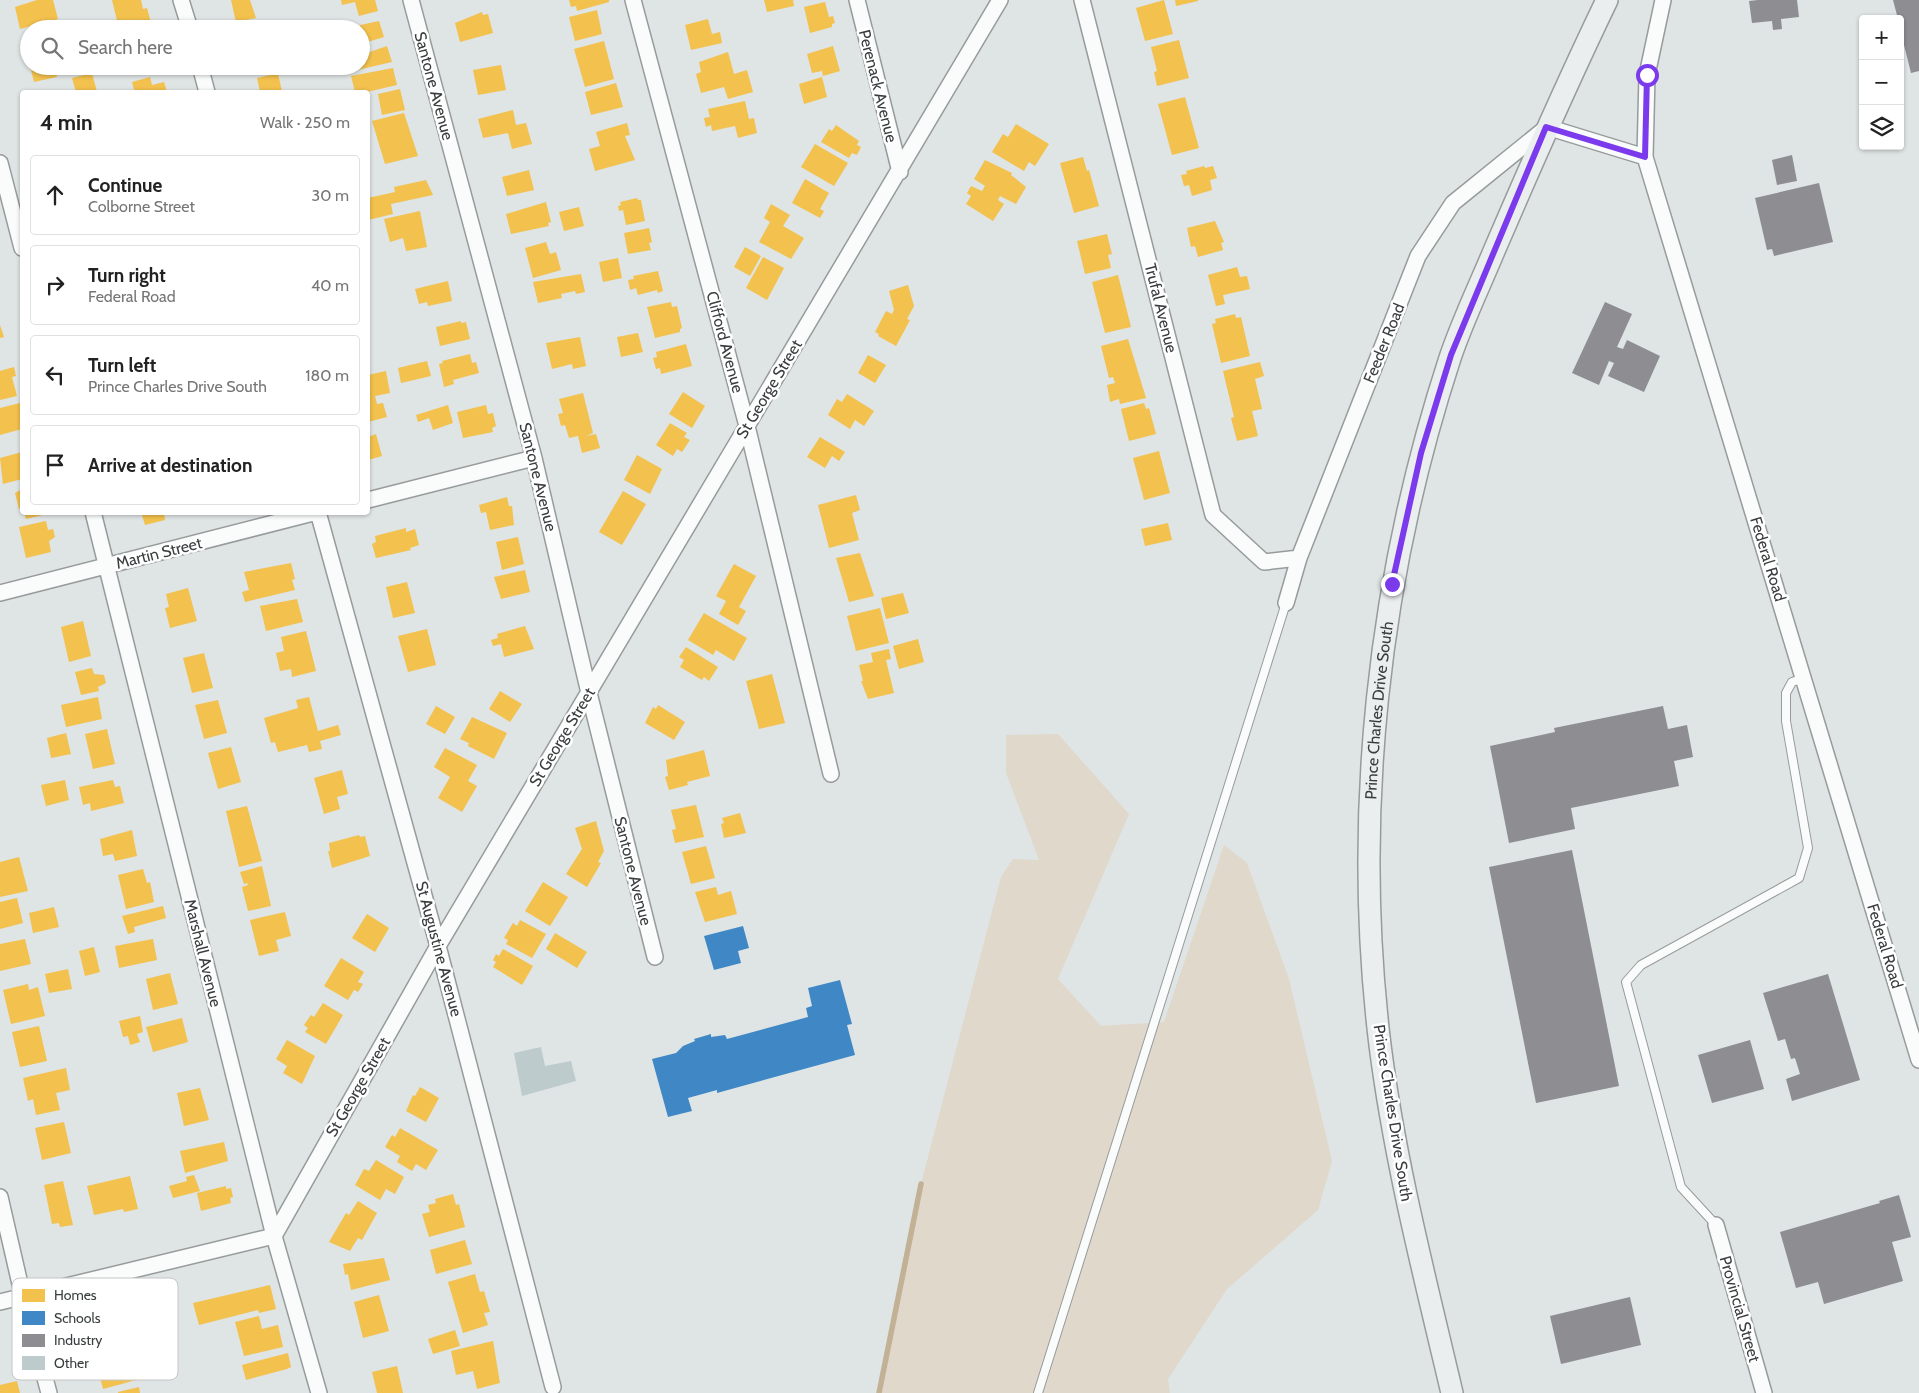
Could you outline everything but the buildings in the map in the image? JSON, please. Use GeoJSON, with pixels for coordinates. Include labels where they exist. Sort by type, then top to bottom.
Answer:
{"type":"FeatureCollection","features":[{"type":"Feature","properties":{"kind":"main road","name":"Prince Charles Drive South"},"geometry":{"type":"LineString","coordinates":[[1452,1393],[1407,1199],[1390,1114],[1380,1043],[1371,917],[1370,850],[1373,752],[1392,584],[1421,453],[1451,355],[1546,127],[1607,0]]}},
{"type":"Feature","properties":{"kind":"street"},"geometry":{"type":"LineString","coordinates":[[181,0],[187,20]]}},
{"type":"Feature","properties":{"kind":"street","name":"Santone Avenue"},"geometry":{"type":"LineString","coordinates":[[411,0],[534,458],[589,692],[655,957]]}},
{"type":"Feature","properties":{"kind":"street","name":"Clifford Avenue"},"geometry":{"type":"LineString","coordinates":[[633,0],[747,426],[831,774]]}},
{"type":"Feature","properties":{"kind":"street","name":"Perenack Avenue"},"geometry":{"type":"LineString","coordinates":[[857,0],[900,172]]}},
{"type":"Feature","properties":{"kind":"street","name":"St George Street"},"geometry":{"type":"LineString","coordinates":[[274,1236],[438,946],[900,172],[1000,0]]}},
{"type":"Feature","properties":{"kind":"street","name":"Trufal Avenue"},"geometry":{"type":"LineString","coordinates":[[1082,0],[1213,515],[1264,562],[1299,558]]}},
{"type":"Feature","properties":{"kind":"street","name":"Federal Road"},"geometry":{"type":"LineString","coordinates":[[1663,0],[1647,75],[1645,157],[1805,678],[1919,1060]]}},
{"type":"Feature","properties":{"kind":"street"},"geometry":{"type":"LineString","coordinates":[[202,75],[206,90]]}},
{"type":"Feature","properties":{"kind":"street"},"geometry":{"type":"LineString","coordinates":[[1546,127],[1645,157]]}},
{"type":"Feature","properties":{"kind":"street","name":"Feeder Road"},"geometry":{"type":"LineString","coordinates":[[1286,603],[1299,558],[1418,256],[1453,203],[1546,127]]}},
{"type":"Feature","properties":{"kind":"street"},"geometry":{"type":"LineString","coordinates":[[0,163],[20,240]]}},
{"type":"Feature","properties":{"kind":"street"},"geometry":{"type":"LineString","coordinates":[[370,499],[534,458]]}},
{"type":"Feature","properties":{"kind":"street","name":"Marshall Avenue"},"geometry":{"type":"LineString","coordinates":[[94,515],[274,1236],[319,1393]]}},
{"type":"Feature","properties":{"kind":"street","name":"Martin Street"},"geometry":{"type":"LineString","coordinates":[[0,593],[306,515]]}},
{"type":"Feature","properties":{"kind":"street","name":"St Augustine Avenue"},"geometry":{"type":"LineString","coordinates":[[319,515],[438,946],[553,1387]]}},
{"type":"Feature","properties":{"kind":"street"},"geometry":{"type":"LineString","coordinates":[[0,1198],[19,1278]]}},
{"type":"Feature","properties":{"kind":"street","name":"Provincial Street"},"geometry":{"type":"LineString","coordinates":[[1716,1226],[1764,1393]]}},
{"type":"Feature","properties":{"kind":"street"},"geometry":{"type":"LineString","coordinates":[[101,1278],[274,1236]]}},
{"type":"Feature","properties":{"kind":"street"},"geometry":{"type":"LineString","coordinates":[[45,1380],[49,1393]]}},
{"type":"Feature","properties":{"kind":"lane"},"geometry":{"type":"LineString","coordinates":[[1038,1393],[1286,603]]}},
{"type":"Feature","properties":{"kind":"lane"},"geometry":{"type":"LineString","coordinates":[[1716,1226],[1681,1187],[1626,982],[1641,965],[1799,878],[1808,848],[1786,721],[1786,693],[1792,682],[1805,678]]}},
{"type":"Feature","properties":{"kind":"shaded area"},"geometry":{"type":"Polygon","coordinates":[[[1058,734],[1129,814],[1058,979],[1101,1026],[1164,1022],[1224,845],[1247,863],[1289,979],[1332,1161],[1318,1210],[1227,1289],[1168,1379],[1170,1393],[879,1393],[921,1184],[1001,877],[1013,859],[1039,860],[1006,773],[1006,735],[1058,734]]]}},
{"type":"Feature","properties":{"kind":"waterway"},"geometry":{"type":"LineString","coordinates":[[879,1393],[921,1184]]}},
{"type":"Feature","properties":{"kind":"route"},"geometry":{"type":"LineString","coordinates":[[1392,584],[1421,453],[1451,355],[1546,127],[1645,157],[1647,75]]}}]}
